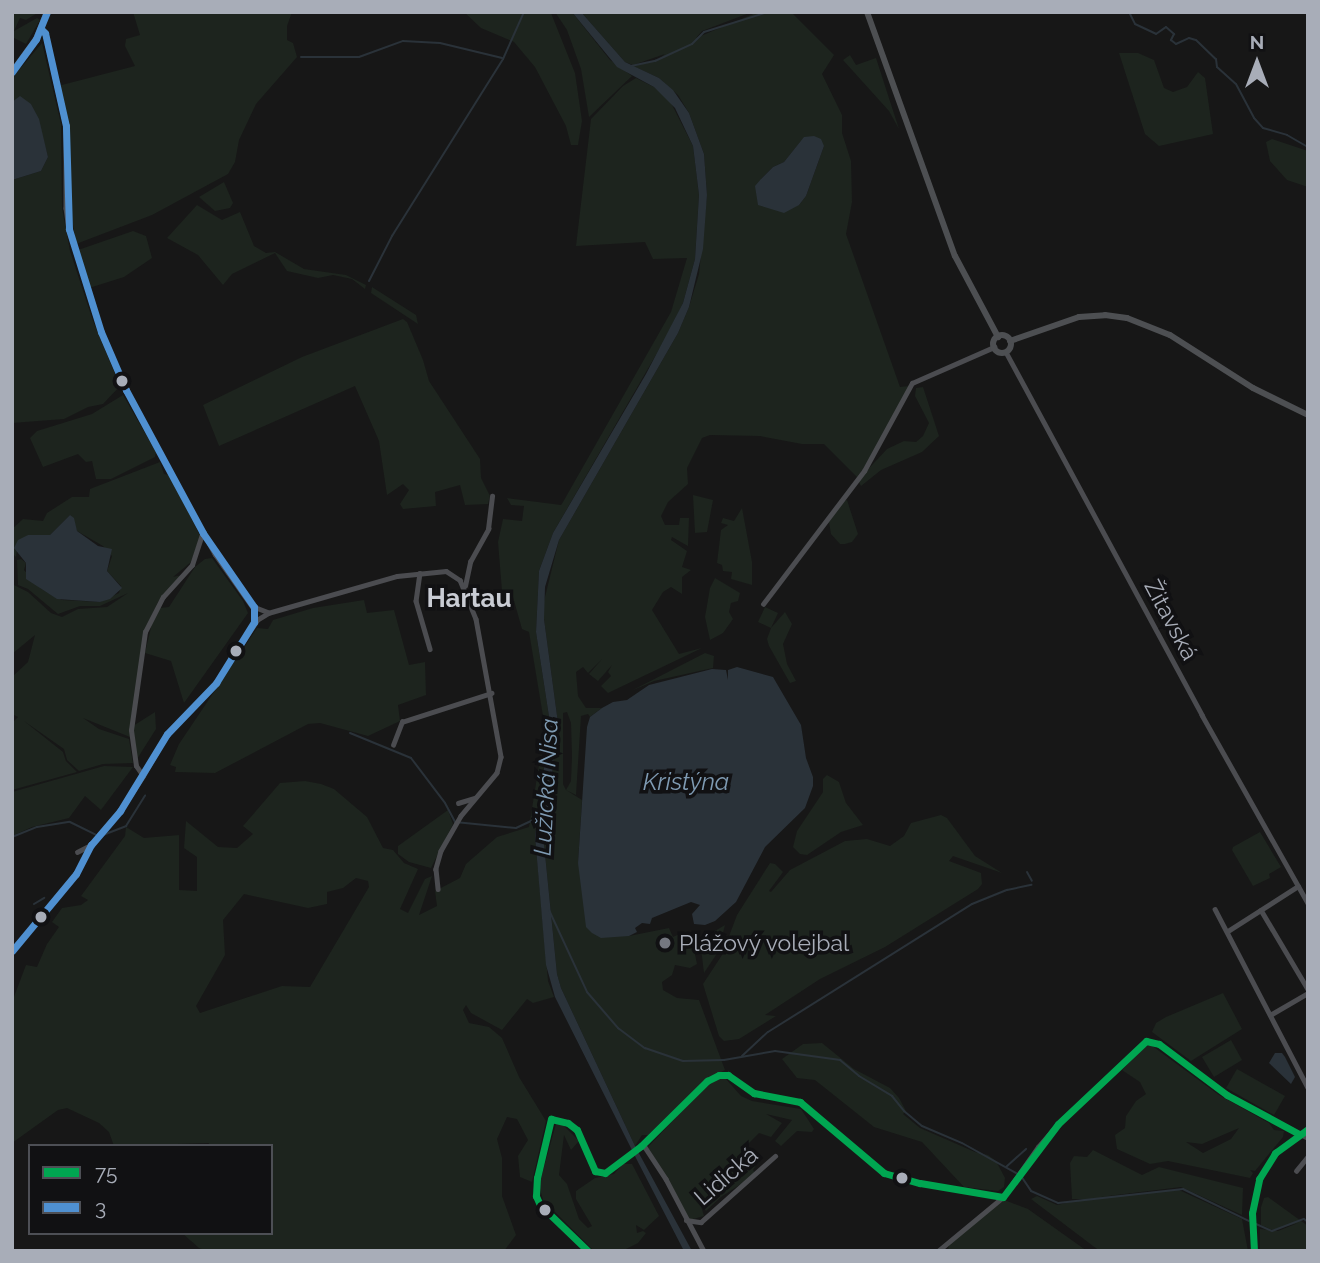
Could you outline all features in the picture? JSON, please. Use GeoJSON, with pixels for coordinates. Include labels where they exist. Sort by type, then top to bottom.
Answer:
{"type":"FeatureCollection","features":[{"type":"Feature","properties":{"kind":"main road"},"geometry":{"type":"LineString","coordinates":[[12,72],[41,29],[47,12]]}},
{"type":"Feature","properties":{"kind":"main road"},"geometry":{"type":"LineString","coordinates":[[867,12],[955,256],[998,337],[994,347],[999,352],[1006,352],[1010,341]]}},
{"type":"Feature","properties":{"kind":"main road"},"geometry":{"type":"LineString","coordinates":[[1010,341],[1079,317],[1105,315],[1127,318],[1170,335],[1253,388],[1308,415]]}},
{"type":"Feature","properties":{"kind":"main road"},"geometry":{"type":"LineString","coordinates":[[998,337],[1005,336],[1010,341]]}},
{"type":"Feature","properties":{"kind":"street"},"geometry":{"type":"LineString","coordinates":[[41,29],[45,33],[66,126],[66,208],[73,247],[119,375],[203,533],[254,607],[268,613]]}},
{"type":"Feature","properties":{"kind":"street"},"geometry":{"type":"LineString","coordinates":[[763,604],[864,471],[912,383],[994,347]]}},
{"type":"Feature","properties":{"kind":"street","name":"Žitavská"},"geometry":{"type":"LineString","coordinates":[[1006,352],[1308,903]]}},
{"type":"Feature","properties":{"kind":"street"},"geometry":{"type":"LineString","coordinates":[[465,587],[467,572],[486,536],[492,496]]}},
{"type":"Feature","properties":{"kind":"street"},"geometry":{"type":"LineString","coordinates":[[144,776],[136,766],[131,730],[145,632],[163,597],[192,565],[203,533]]}},
{"type":"Feature","properties":{"kind":"street"},"geometry":{"type":"LineString","coordinates":[[12,951],[76,874],[91,845],[120,811],[144,776],[167,734],[216,683],[254,622],[268,613],[397,576],[446,571],[455,574],[467,572]]}},
{"type":"Feature","properties":{"kind":"street"},"geometry":{"type":"LineString","coordinates":[[420,573],[416,601],[430,649]]}},
{"type":"Feature","properties":{"kind":"street"},"geometry":{"type":"LineString","coordinates":[[438,889],[438,857],[457,822],[497,773],[500,763],[491,693],[476,619],[465,587],[455,574]]}},
{"type":"Feature","properties":{"kind":"street"},"geometry":{"type":"LineString","coordinates":[[254,607],[254,622]]}},
{"type":"Feature","properties":{"kind":"street"},"geometry":{"type":"LineString","coordinates":[[393,745],[402,722],[454,708],[491,693]]}},
{"type":"Feature","properties":{"kind":"street"},"geometry":{"type":"LineString","coordinates":[[458,803],[475,798]]}},
{"type":"Feature","properties":{"kind":"street"},"geometry":{"type":"LineString","coordinates":[[77,852],[91,845]]}},
{"type":"Feature","properties":{"kind":"street"},"geometry":{"type":"LineString","coordinates":[[1227,931],[1298,886]]}},
{"type":"Feature","properties":{"kind":"street"},"geometry":{"type":"LineString","coordinates":[[1215,909],[1308,1088]]}},
{"type":"Feature","properties":{"kind":"street"},"geometry":{"type":"LineString","coordinates":[[1261,910],[1308,991],[1270,1014]]}},
{"type":"Feature","properties":{"kind":"street"},"geometry":{"type":"LineString","coordinates":[[938,1251],[1003,1197],[1058,1124],[1146,1041],[1160,1044],[1227,1095],[1308,1138]]}},
{"type":"Feature","properties":{"kind":"street"},"geometry":{"type":"LineString","coordinates":[[588,1251],[540,1205],[536,1196],[537,1178],[551,1119],[568,1123],[577,1130],[595,1171],[600,1174],[642,1145],[707,1082],[725,1074],[746,1090],[800,1102],[884,1173],[920,1183],[1003,1197]]}},
{"type":"Feature","properties":{"kind":"street"},"geometry":{"type":"LineString","coordinates":[[1254,1251],[1255,1188],[1270,1158],[1308,1129]]}},
{"type":"Feature","properties":{"kind":"street","name":"Lidická"},"geometry":{"type":"LineString","coordinates":[[642,1145],[666,1179],[704,1251]]}},
{"type":"Feature","properties":{"kind":"street","name":"Lidická"},"geometry":{"type":"LineString","coordinates":[[695,1237],[701,1222],[721,1201],[757,1175],[775,1156]]}},
{"type":"Feature","properties":{"kind":"street"},"geometry":{"type":"LineString","coordinates":[[1296,1171],[1308,1156]]}},
{"type":"Feature","properties":{"kind":"street","name":"Lidická"},"geometry":{"type":"LineString","coordinates":[[686,1220],[701,1222]]}},
{"type":"Feature","properties":{"kind":"shaded area"},"geometry":{"type":"Polygon","coordinates":[[[12,12],[39,12],[26,20],[20,18],[14,31],[37,18],[40,20],[26,44],[12,37],[12,12]]]}},
{"type":"Feature","properties":{"kind":"shaded area"},"geometry":{"type":"Polygon","coordinates":[[[133,12],[292,12],[287,26],[287,40],[293,43],[297,57],[256,104],[239,140],[235,162],[228,174],[152,215],[76,244],[69,199],[70,134],[58,86],[135,66],[125,46],[126,39],[140,35],[133,12]]]}},
{"type":"Feature","properties":{"kind":"shaded area"},"geometry":{"type":"Polygon","coordinates":[[[464,12],[551,13],[575,73],[582,121],[578,145],[571,145],[566,126],[535,67],[514,42],[481,28],[464,12]]]}},
{"type":"Feature","properties":{"kind":"shaded area"},"geometry":{"type":"Polygon","coordinates":[[[555,12],[572,12],[610,60],[632,76],[589,117],[581,69],[567,30],[555,12]]]}},
{"type":"Feature","properties":{"kind":"shaded area"},"geometry":{"type":"Polygon","coordinates":[[[581,12],[752,12],[702,31],[696,38],[758,12],[791,12],[834,55],[822,74],[842,115],[842,133],[851,161],[852,202],[846,234],[900,387],[909,386],[870,460],[857,477],[824,444],[802,444],[760,436],[710,435],[702,438],[687,468],[688,484],[668,502],[661,516],[665,525],[679,525],[680,518],[689,518],[688,546],[672,537],[671,540],[687,551],[682,567],[691,570],[682,577],[682,594],[671,587],[663,592],[652,610],[679,654],[702,648],[608,693],[601,686],[611,676],[608,672],[612,665],[598,681],[589,674],[602,659],[588,673],[583,667],[576,672],[578,696],[586,708],[602,708],[590,717],[588,714],[581,716],[576,795],[566,790],[582,800],[578,863],[629,936],[669,928],[673,937],[686,931],[692,940],[697,964],[690,968],[675,965],[672,975],[662,982],[663,990],[677,998],[699,1000],[725,1070],[704,1081],[648,1135],[642,1135],[635,1146],[561,988],[557,974],[544,844],[558,723],[544,601],[559,540],[678,333],[699,274],[707,195],[704,154],[689,113],[678,95],[659,78],[633,66],[656,61],[665,54],[633,65],[625,62],[581,12]],[[801,141],[784,162],[773,167],[761,179],[799,205],[806,196],[824,146],[801,141]],[[567,712],[563,713],[563,784],[566,790],[571,781],[571,723],[567,712]]]}},
{"type":"Feature","properties":{"kind":"shaded area"},"geometry":{"type":"Polygon","coordinates":[[[42,43],[61,124],[62,208],[70,251],[93,321],[120,386],[103,404],[88,407],[64,419],[12,423],[12,180],[41,171],[48,157],[31,104],[16,100],[12,102],[12,78],[42,43]]]}},
{"type":"Feature","properties":{"kind":"shaded area"},"geometry":{"type":"Polygon","coordinates":[[[1119,53],[1138,53],[1154,60],[1164,88],[1173,92],[1187,87],[1198,72],[1205,78],[1213,134],[1159,146],[1145,134],[1119,53]]]}},
{"type":"Feature","properties":{"kind":"shaded area"},"geometry":{"type":"Polygon","coordinates":[[[850,55],[856,65],[876,58],[899,129],[889,111],[843,60],[850,55]]]}},
{"type":"Feature","properties":{"kind":"shaded area"},"geometry":{"type":"Polygon","coordinates":[[[636,78],[654,87],[670,101],[693,146],[699,195],[695,259],[683,303],[668,334],[553,533],[539,571],[536,632],[550,723],[535,836],[548,981],[554,997],[533,1003],[527,999],[502,1030],[471,1013],[466,1005],[463,1010],[469,1023],[489,1027],[502,1038],[519,1077],[546,1121],[532,1182],[520,1177],[518,1156],[528,1140],[517,1119],[507,1117],[497,1139],[502,1158],[502,1196],[516,1235],[504,1251],[207,1251],[199,1248],[184,1235],[273,1235],[273,1144],[113,1144],[109,1132],[99,1123],[67,1108],[58,1110],[12,1143],[12,1002],[26,965],[37,967],[47,944],[59,927],[52,922],[62,908],[81,905],[88,900],[81,896],[125,836],[126,827],[144,838],[179,835],[179,890],[197,891],[197,857],[184,848],[186,821],[218,847],[237,848],[253,834],[243,826],[280,783],[305,781],[321,784],[334,789],[367,817],[383,848],[393,850],[404,863],[418,869],[400,909],[408,913],[425,879],[432,876],[419,915],[437,906],[435,891],[460,878],[466,864],[497,837],[529,827],[545,728],[529,632],[522,629],[511,590],[502,591],[498,542],[503,519],[522,521],[524,506],[511,505],[507,498],[561,505],[671,312],[687,258],[653,259],[645,242],[576,246],[591,119],[623,86],[636,78]],[[356,878],[343,888],[327,892],[327,904],[308,908],[244,894],[223,920],[225,955],[196,1006],[200,1013],[282,986],[310,987],[369,887],[368,881],[356,878]]]}},
{"type":"Feature","properties":{"kind":"shaded area"},"geometry":{"type":"Polygon","coordinates":[[[1272,139],[1308,151],[1308,187],[1287,180],[1270,161],[1266,142],[1272,139]]]}},
{"type":"Feature","properties":{"kind":"shaded area"},"geometry":{"type":"Polygon","coordinates":[[[224,182],[233,203],[230,208],[215,211],[199,197],[224,182]]]}},
{"type":"Feature","properties":{"kind":"shaded area"},"geometry":{"type":"Polygon","coordinates":[[[197,205],[222,220],[240,212],[254,246],[266,253],[275,252],[304,269],[346,275],[366,285],[365,289],[352,279],[333,275],[318,278],[287,271],[275,253],[232,274],[223,285],[198,255],[167,238],[197,205]]]}},
{"type":"Feature","properties":{"kind":"shaded area"},"geometry":{"type":"Polygon","coordinates":[[[133,231],[146,236],[152,258],[124,277],[89,288],[78,250],[133,231]]]}},
{"type":"Feature","properties":{"kind":"shaded area"},"geometry":{"type":"Polygon","coordinates":[[[372,287],[416,315],[418,324],[371,293],[372,287]]]}},
{"type":"Feature","properties":{"kind":"shaded area"},"geometry":{"type":"Polygon","coordinates":[[[403,319],[407,322],[423,360],[429,381],[480,459],[481,478],[490,496],[488,504],[465,505],[460,485],[435,492],[436,506],[403,509],[400,504],[409,490],[403,484],[387,495],[379,441],[355,386],[219,446],[203,405],[302,357],[403,319]]]}},
{"type":"Feature","properties":{"kind":"shaded area"},"geometry":{"type":"Polygon","coordinates":[[[923,387],[939,436],[922,452],[881,470],[861,486],[858,480],[887,449],[904,441],[916,442],[923,436],[929,423],[915,396],[916,388],[923,387]]]}},
{"type":"Feature","properties":{"kind":"shaded area"},"geometry":{"type":"Polygon","coordinates":[[[123,395],[156,452],[155,457],[111,479],[96,479],[92,461],[86,462],[78,454],[43,467],[30,438],[37,431],[92,414],[123,395]]]}},
{"type":"Feature","properties":{"kind":"shaded area"},"geometry":{"type":"Polygon","coordinates":[[[160,462],[164,474],[169,475],[174,483],[200,536],[191,562],[173,577],[182,575],[158,602],[144,632],[130,737],[83,718],[99,729],[129,739],[133,763],[103,764],[79,771],[67,760],[64,749],[24,721],[63,752],[66,761],[77,772],[12,790],[12,723],[18,717],[12,714],[12,677],[28,662],[35,635],[12,654],[14,585],[28,592],[51,613],[62,617],[78,609],[107,607],[128,593],[100,606],[80,606],[58,614],[28,589],[18,585],[17,560],[21,559],[26,563],[24,570],[40,588],[53,596],[62,600],[100,602],[119,593],[121,586],[107,571],[112,556],[103,546],[77,531],[70,515],[50,535],[28,535],[18,543],[16,557],[12,553],[12,529],[23,519],[43,521],[47,513],[72,497],[89,497],[90,489],[160,462]]]}},
{"type":"Feature","properties":{"kind":"shaded area"},"geometry":{"type":"Polygon","coordinates":[[[693,495],[713,500],[707,532],[695,533],[693,495]]]}},
{"type":"Feature","properties":{"kind":"shaded area"},"geometry":{"type":"Polygon","coordinates":[[[847,500],[858,534],[852,542],[840,544],[831,534],[829,522],[842,502],[847,500]]]}},
{"type":"Feature","properties":{"kind":"shaded area"},"geometry":{"type":"Polygon","coordinates":[[[742,508],[752,562],[752,585],[731,579],[732,572],[723,571],[722,565],[717,563],[721,530],[728,525],[721,523],[723,518],[734,521],[742,508]]]}},
{"type":"Feature","properties":{"kind":"shaded area"},"geometry":{"type":"Polygon","coordinates":[[[212,558],[243,601],[248,613],[184,703],[171,661],[145,653],[152,623],[160,608],[169,607],[195,567],[205,559],[212,558]]]}},
{"type":"Feature","properties":{"kind":"shaded area"},"geometry":{"type":"Polygon","coordinates":[[[715,578],[740,593],[738,601],[731,603],[729,612],[733,619],[723,633],[710,640],[705,617],[710,588],[715,578]]]}},
{"type":"Feature","properties":{"kind":"shaded area"},"geometry":{"type":"Polygon","coordinates":[[[364,600],[367,613],[394,610],[409,665],[425,662],[426,695],[398,705],[400,721],[368,736],[320,723],[308,724],[215,773],[175,772],[176,767],[170,765],[179,744],[257,628],[268,629],[273,620],[313,608],[364,600]]]}},
{"type":"Feature","properties":{"kind":"shaded area"},"geometry":{"type":"Polygon","coordinates":[[[765,607],[778,613],[771,628],[758,622],[765,607]]]}},
{"type":"Feature","properties":{"kind":"shaded area"},"geometry":{"type":"Polygon","coordinates":[[[785,612],[792,624],[783,644],[787,664],[796,681],[790,683],[769,646],[767,639],[771,628],[785,612]]]}},
{"type":"Feature","properties":{"kind":"shaded area"},"geometry":{"type":"Polygon","coordinates":[[[705,653],[714,656],[713,668],[654,681],[631,691],[705,653]]]}},
{"type":"Feature","properties":{"kind":"shaded area"},"geometry":{"type":"Polygon","coordinates":[[[155,712],[156,729],[137,759],[133,726],[155,712]]]}},
{"type":"Feature","properties":{"kind":"shaded area"},"geometry":{"type":"Polygon","coordinates":[[[104,766],[133,767],[101,810],[85,796],[69,818],[32,827],[12,836],[12,792],[104,766]]]}},
{"type":"Feature","properties":{"kind":"shaded area"},"geometry":{"type":"Polygon","coordinates":[[[827,775],[839,782],[846,803],[863,825],[841,832],[807,855],[800,854],[793,847],[797,831],[823,792],[823,779],[827,775]]]}},
{"type":"Feature","properties":{"kind":"shaded area"},"geometry":{"type":"Polygon","coordinates":[[[448,810],[453,824],[431,868],[409,862],[398,854],[398,846],[448,810]]]}},
{"type":"Feature","properties":{"kind":"shaded area"},"geometry":{"type":"Polygon","coordinates":[[[941,815],[947,818],[975,856],[1002,873],[953,856],[949,861],[981,873],[982,884],[978,889],[885,947],[820,979],[765,1015],[776,1016],[739,1039],[724,1041],[719,1036],[703,984],[722,955],[737,915],[770,863],[783,872],[769,891],[771,892],[790,870],[845,841],[867,839],[890,846],[904,836],[911,823],[941,815]]]}},
{"type":"Feature","properties":{"kind":"shaded area"},"geometry":{"type":"Polygon","coordinates":[[[1260,832],[1281,867],[1269,874],[1270,878],[1253,886],[1232,850],[1260,832]]]}},
{"type":"Feature","properties":{"kind":"shaded area"},"geometry":{"type":"Polygon","coordinates":[[[725,925],[718,952],[704,973],[700,940],[725,925]]]}},
{"type":"Feature","properties":{"kind":"shaded area"},"geometry":{"type":"Polygon","coordinates":[[[1223,993],[1242,1029],[1191,1061],[1152,1032],[1156,1023],[1166,1017],[1223,993]]]}},
{"type":"Feature","properties":{"kind":"shaded area"},"geometry":{"type":"Polygon","coordinates":[[[1231,1040],[1242,1060],[1214,1077],[1202,1057],[1231,1040]]]}},
{"type":"Feature","properties":{"kind":"shaded area"},"geometry":{"type":"Polygon","coordinates":[[[822,1043],[854,1069],[890,1088],[906,1111],[903,1114],[920,1128],[988,1155],[996,1161],[1005,1178],[1004,1187],[998,1191],[964,1187],[922,1142],[874,1127],[815,1080],[797,1078],[782,1059],[803,1044],[822,1043]]]}},
{"type":"Feature","properties":{"kind":"shaded area"},"geometry":{"type":"Polygon","coordinates":[[[1151,1045],[1219,1095],[1269,1123],[1274,1130],[1284,1131],[1283,1137],[1255,1171],[1250,1170],[1253,1173],[1250,1178],[1168,1161],[1150,1164],[1117,1149],[1115,1135],[1125,1128],[1126,1116],[1136,1101],[1146,1094],[1140,1082],[1122,1070],[1144,1047],[1151,1045]],[[1239,1128],[1202,1144],[1186,1142],[1203,1153],[1231,1139],[1239,1128]]]}},
{"type":"Feature","properties":{"kind":"shaded area"},"geometry":{"type":"Polygon","coordinates":[[[1237,1069],[1285,1096],[1274,1115],[1226,1088],[1237,1069]]]}},
{"type":"Feature","properties":{"kind":"shaded area"},"geometry":{"type":"Polygon","coordinates":[[[718,1078],[726,1079],[741,1096],[752,1101],[801,1109],[814,1129],[812,1132],[797,1131],[781,1146],[775,1141],[792,1120],[766,1114],[782,1123],[771,1137],[759,1133],[745,1147],[758,1162],[753,1170],[756,1174],[721,1197],[706,1211],[699,1199],[704,1216],[690,1220],[648,1147],[698,1094],[718,1078]]]}},
{"type":"Feature","properties":{"kind":"shaded area"},"geometry":{"type":"Polygon","coordinates":[[[556,1124],[563,1125],[579,1141],[571,1150],[564,1135],[559,1175],[567,1184],[579,1219],[588,1228],[592,1226],[576,1199],[576,1191],[595,1178],[614,1174],[623,1164],[632,1164],[659,1216],[644,1230],[636,1225],[637,1233],[646,1233],[638,1243],[622,1251],[594,1251],[543,1200],[539,1185],[556,1124]]]}},
{"type":"Feature","properties":{"kind":"shaded area"},"geometry":{"type":"Polygon","coordinates":[[[1093,1150],[1142,1175],[1159,1167],[1243,1188],[1242,1215],[1181,1187],[1100,1197],[1179,1190],[1242,1219],[1248,1251],[1100,1251],[1031,1199],[1037,1196],[1057,1205],[1085,1199],[1072,1199],[1070,1163],[1074,1156],[1087,1157],[1093,1150]]]}},
{"type":"Feature","properties":{"kind":"shaded area"},"geometry":{"type":"Polygon","coordinates":[[[1268,1197],[1308,1226],[1308,1251],[1260,1251],[1260,1229],[1278,1231],[1298,1223],[1272,1230],[1261,1225],[1261,1207],[1264,1198],[1268,1197]]]}},
{"type":"Feature","properties":{"kind":"shaded area"},"geometry":{"type":"Polygon","coordinates":[[[1004,1200],[1028,1209],[1087,1251],[948,1251],[949,1244],[1004,1200]]]}},
{"type":"Feature","properties":{"kind":"water","name":"Lužická Nisa"},"geometry":{"type":"Polygon","coordinates":[[[572,12],[581,12],[625,62],[659,78],[673,90],[689,113],[704,154],[707,195],[703,249],[689,307],[678,333],[559,540],[545,587],[544,619],[558,723],[544,844],[557,974],[561,988],[635,1146],[692,1251],[684,1251],[639,1164],[555,997],[546,965],[535,836],[550,723],[536,632],[539,571],[553,533],[646,374],[683,303],[695,259],[699,195],[693,146],[675,108],[654,87],[617,67],[572,12]]]}},
{"type":"Feature","properties":{"kind":"water"},"geometry":{"type":"Polygon","coordinates":[[[20,96],[31,104],[39,119],[48,157],[41,171],[12,180],[12,102],[20,96]]]}},
{"type":"Feature","properties":{"kind":"water"},"geometry":{"type":"Polygon","coordinates":[[[814,136],[821,139],[824,146],[806,196],[799,205],[784,213],[758,205],[755,186],[773,167],[784,162],[804,137],[814,136]]]}},
{"type":"Feature","properties":{"kind":"water"},"geometry":{"type":"Polygon","coordinates":[[[70,515],[74,518],[77,531],[98,546],[112,549],[107,571],[122,588],[110,599],[100,602],[57,599],[26,579],[26,563],[14,548],[18,540],[28,535],[50,535],[70,515]]]}},
{"type":"Feature","properties":{"kind":"water","name":"Kristýna"},"geometry":{"type":"Polygon","coordinates":[[[737,667],[773,677],[801,725],[806,758],[813,777],[813,786],[805,808],[765,847],[736,902],[715,921],[705,925],[694,924],[692,914],[700,905],[691,902],[652,918],[650,924],[642,923],[635,928],[637,932],[629,936],[601,938],[586,927],[578,863],[587,727],[590,717],[613,702],[627,700],[649,685],[712,669],[726,670],[728,680],[728,670],[737,667]]]}},
{"type":"Feature","properties":{"kind":"water"},"geometry":{"type":"Polygon","coordinates":[[[1275,1053],[1282,1053],[1285,1057],[1295,1077],[1291,1084],[1269,1063],[1275,1053]]]}},
{"type":"Feature","properties":{"kind":"waterway"},"geometry":{"type":"LineString","coordinates":[[369,281],[392,236],[503,59],[524,12]]}},
{"type":"Feature","properties":{"kind":"waterway"},"geometry":{"type":"LineString","coordinates":[[631,66],[655,61],[692,44],[704,32],[768,12]]}},
{"type":"Feature","properties":{"kind":"waterway"},"geometry":{"type":"LineString","coordinates":[[1106,12],[1116,12]]}},
{"type":"Feature","properties":{"kind":"waterway"},"geometry":{"type":"LineString","coordinates":[[1129,12],[1135,24],[1156,34],[1166,27],[1174,34],[1171,40],[1176,44],[1189,38],[1196,40],[1216,59],[1217,67],[1236,84],[1254,118],[1263,128],[1287,135],[1308,147]]}},
{"type":"Feature","properties":{"kind":"waterway"},"geometry":{"type":"LineString","coordinates":[[301,57],[359,57],[403,41],[440,43],[502,58]]}},
{"type":"Feature","properties":{"kind":"waterway","name":"Lužická Nisa"},"geometry":{"type":"LineString","coordinates":[[350,733],[411,758],[445,803],[455,822],[516,828],[537,818]]}},
{"type":"Feature","properties":{"kind":"waterway"},"geometry":{"type":"LineString","coordinates":[[103,835],[126,826],[145,796]]}},
{"type":"Feature","properties":{"kind":"waterway"},"geometry":{"type":"LineString","coordinates":[[12,837],[37,827],[70,822],[95,834]]}},
{"type":"Feature","properties":{"kind":"waterway"},"geometry":{"type":"LineString","coordinates":[[1027,872],[1032,881]]}},
{"type":"Feature","properties":{"kind":"waterway"},"geometry":{"type":"LineString","coordinates":[[742,1056],[768,1032],[972,904],[1007,890],[1031,885]]}},
{"type":"Feature","properties":{"kind":"waterway"},"geometry":{"type":"LineString","coordinates":[[34,904],[44,898]]}},
{"type":"Feature","properties":{"kind":"waterway"},"geometry":{"type":"LineString","coordinates":[[549,910],[587,992],[618,1028],[645,1048],[683,1061],[724,1060],[775,1051],[840,1060],[859,1076],[892,1096],[904,1111],[922,1126],[962,1143],[1016,1173]]}},
{"type":"Feature","properties":{"kind":"waterway"},"geometry":{"type":"LineString","coordinates":[[1006,1167],[1026,1149]]}},
{"type":"Feature","properties":{"kind":"waterway"},"geometry":{"type":"LineString","coordinates":[[1021,1176],[1031,1191],[1058,1203],[1183,1189],[1249,1221]]}},
{"type":"Feature","properties":{"kind":"waterway"},"geometry":{"type":"LineString","coordinates":[[1256,1224],[1272,1231],[1304,1219],[1308,1222]]}},
{"type":"Feature","properties":{"kind":"transit line","name":"3"},"geometry":{"type":"LineString","coordinates":[[12,72],[36,39],[47,12]]}},
{"type":"Feature","properties":{"kind":"transit line","name":"3"},"geometry":{"type":"LineString","coordinates":[[12,951],[76,874],[91,845],[120,811],[167,734],[216,683],[254,622],[254,607],[203,533],[126,390],[101,332],[69,229],[66,126],[45,33],[41,29]]}},
{"type":"Feature","properties":{"kind":"transit line","name":"75"},"geometry":{"type":"LineString","coordinates":[[588,1251],[540,1205],[536,1196],[537,1178],[551,1119],[568,1123],[577,1130],[595,1171],[605,1173],[641,1146],[707,1081],[719,1075],[728,1075],[754,1093],[800,1102],[884,1173],[920,1183],[1003,1197],[1058,1124],[1146,1041],[1159,1044],[1227,1095],[1299,1134]]}},
{"type":"Feature","properties":{"kind":"transit line","name":"75"},"geometry":{"type":"LineString","coordinates":[[1254,1251],[1252,1213],[1259,1179],[1275,1153],[1308,1129]]}},
{"type":"Feature","properties":{"kind":"place","name":"Plážový volejbal"},"geometry":{"type":"Point","coordinates":[665,943]}},
{"type":"Feature","properties":{"kind":"district","name":"Hartau"},"geometry":{"type":"Point","coordinates":[469,599]}}]}
